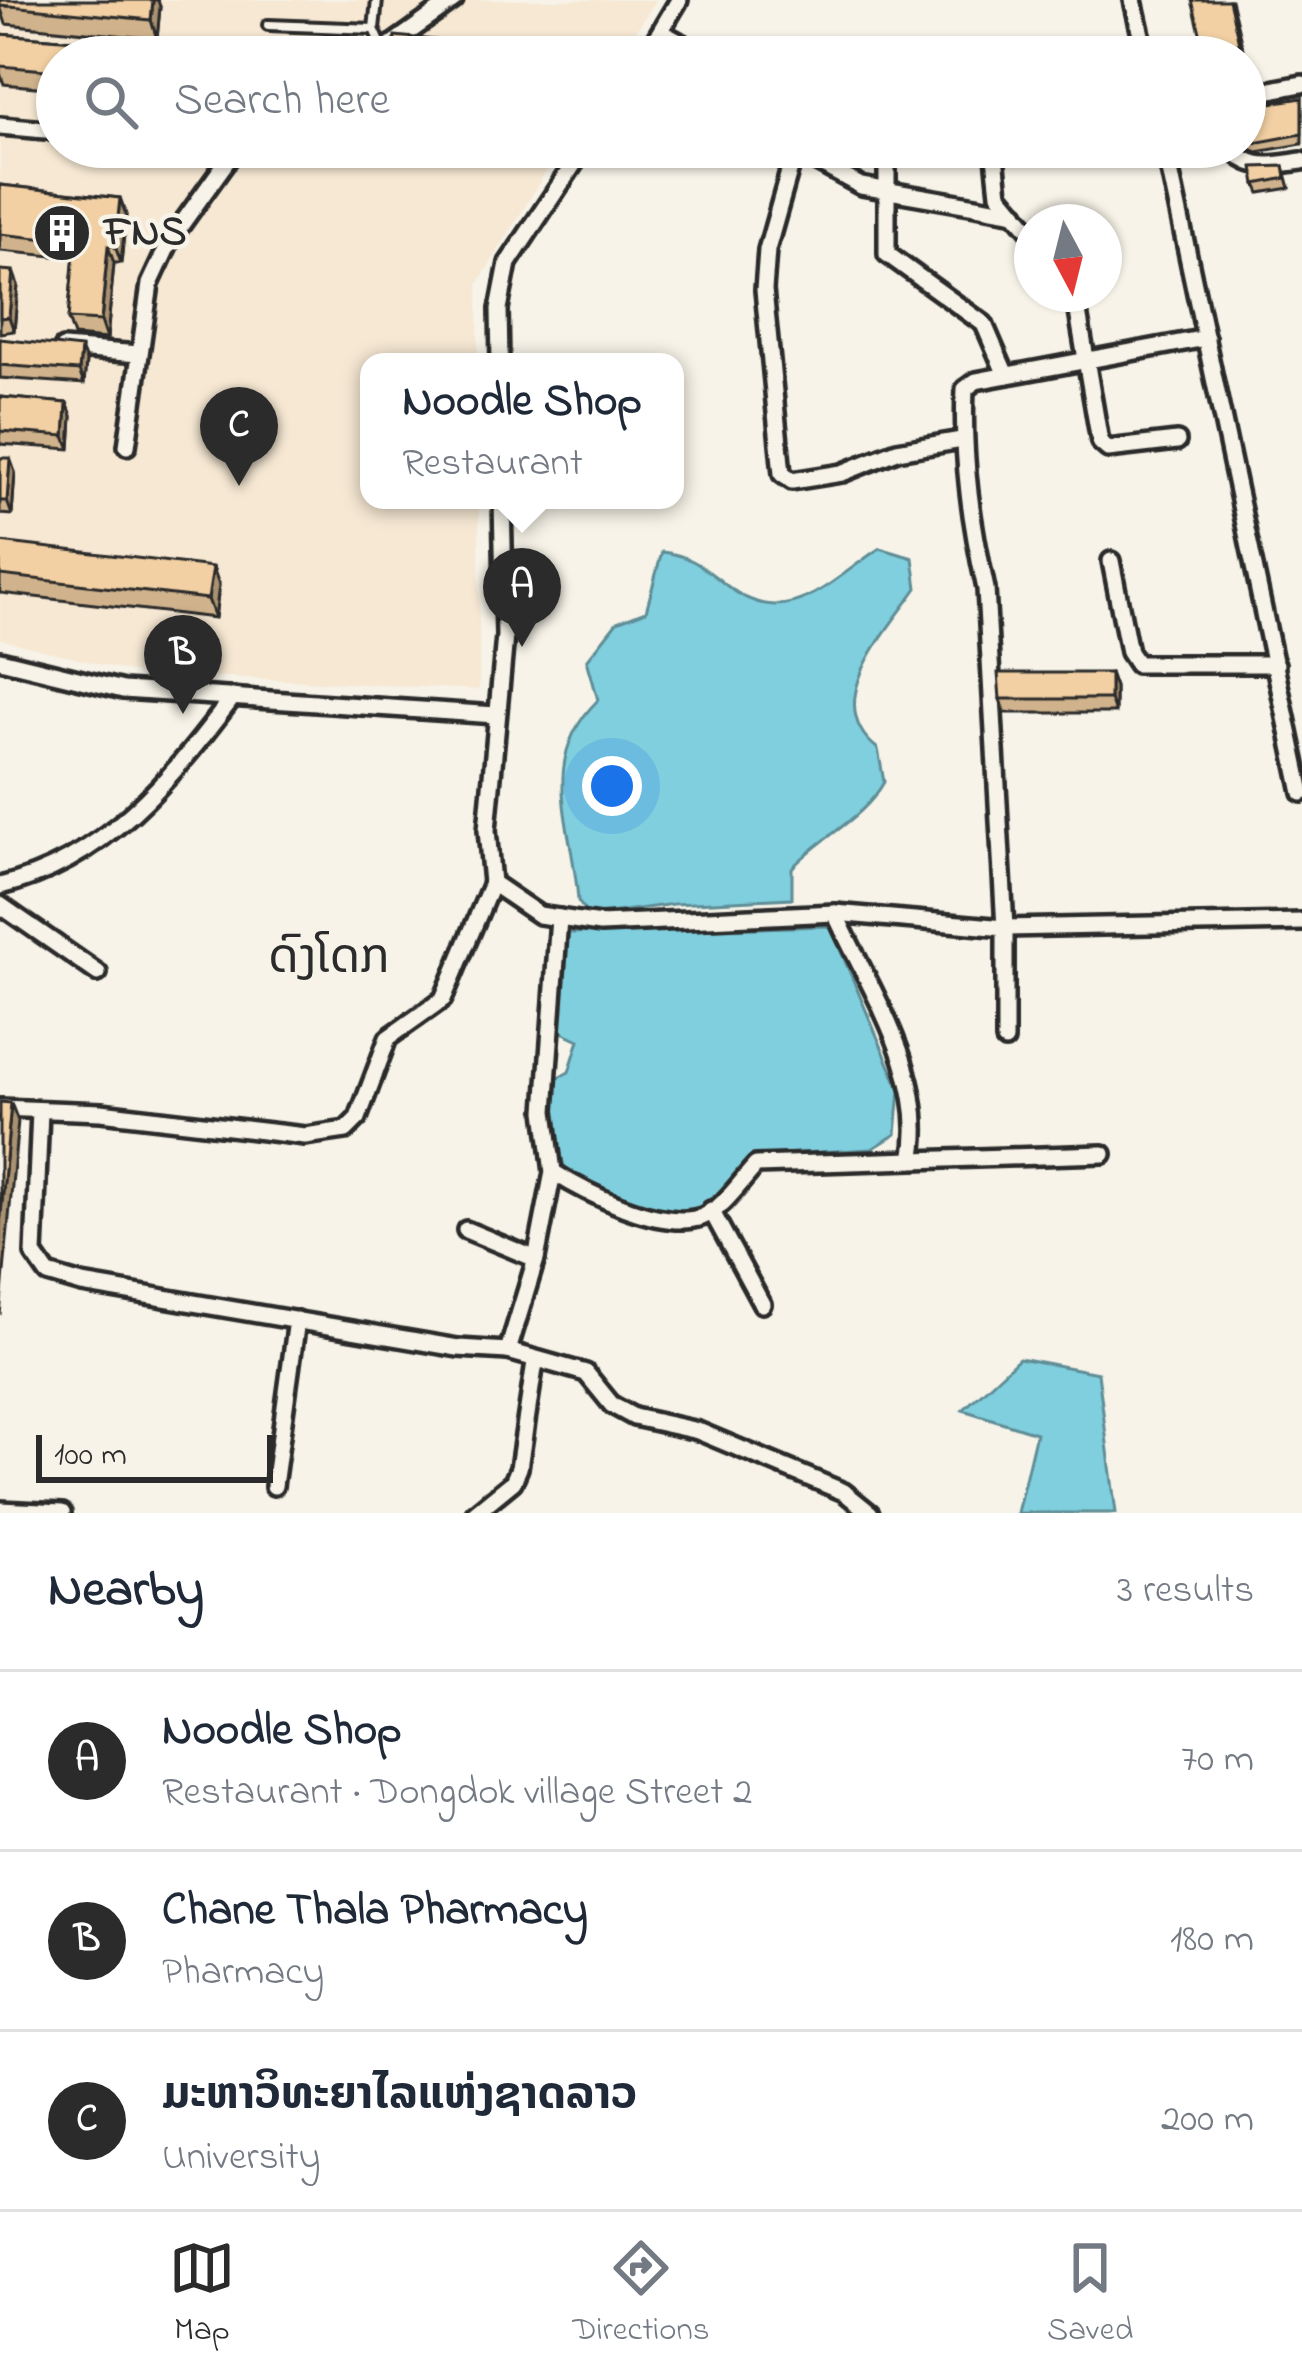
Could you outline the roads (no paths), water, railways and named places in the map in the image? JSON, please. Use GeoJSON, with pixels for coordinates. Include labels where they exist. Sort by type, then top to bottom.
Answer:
{"type":"FeatureCollection","features":[{"type":"Feature","properties":{"kind":"street"},"geometry":{"type":"LineString","coordinates":[[404,36],[454,0]]}},
{"type":"Feature","properties":{"kind":"street"},"geometry":{"type":"LineString","coordinates":[[658,36],[679,0]]}},
{"type":"Feature","properties":{"kind":"street"},"geometry":{"type":"LineString","coordinates":[[1133,0],[1141,36]]}},
{"type":"Feature","properties":{"kind":"street"},"geometry":{"type":"LineString","coordinates":[[661,32],[668,36]]}},
{"type":"Feature","properties":{"kind":"street"},"geometry":{"type":"LineString","coordinates":[[1266,91],[1302,84]]}},
{"type":"Feature","properties":{"kind":"street"},"geometry":{"type":"LineString","coordinates":[[0,126],[36,129]]}},
{"type":"Feature","properties":{"kind":"street"},"geometry":{"type":"LineString","coordinates":[[1266,165],[1302,160]]}},
{"type":"Feature","properties":{"kind":"street"},"geometry":{"type":"LineString","coordinates":[[127,446],[150,284],[171,239],[221,168]]}},
{"type":"Feature","properties":{"kind":"street"},"geometry":{"type":"LineString","coordinates":[[500,353],[499,309],[508,263],[571,168]]}},
{"type":"Feature","properties":{"kind":"street"},"geometry":{"type":"LineString","coordinates":[[790,168],[766,250],[764,290],[785,479],[842,473],[897,451],[962,440]]}},
{"type":"Feature","properties":{"kind":"street"},"geometry":{"type":"LineString","coordinates":[[827,168],[847,180],[890,193],[1014,213]]}},
{"type":"Feature","properties":{"kind":"street"},"geometry":{"type":"LineString","coordinates":[[888,168],[887,254],[984,324],[1006,375]]}},
{"type":"Feature","properties":{"kind":"street"},"geometry":{"type":"LineString","coordinates":[[994,168],[994,184],[1014,210]]}},
{"type":"Feature","properties":{"kind":"street"},"geometry":{"type":"LineString","coordinates":[[1170,168],[1302,793]]}},
{"type":"Feature","properties":{"kind":"street"},"geometry":{"type":"LineString","coordinates":[[1080,312],[1100,442],[1108,449],[1178,441]]}},
{"type":"Feature","properties":{"kind":"street"},"geometry":{"type":"LineString","coordinates":[[1005,1040],[1005,928],[986,590],[973,548],[962,440],[964,389],[1006,375],[1206,338]]}},
{"type":"Feature","properties":{"kind":"street"},"geometry":{"type":"LineString","coordinates":[[46,346],[139,354]]}},
{"type":"Feature","properties":{"kind":"street"},"geometry":{"type":"LineString","coordinates":[[0,1108],[101,1112],[305,1136],[346,1130],[358,1118],[388,1039],[443,999],[492,883],[487,830],[505,636],[502,509]]}},
{"type":"Feature","properties":{"kind":"street"},"geometry":{"type":"LineString","coordinates":[[1111,561],[1129,652],[1137,664],[1276,664]]}},
{"type":"Feature","properties":{"kind":"street"},"geometry":{"type":"LineString","coordinates":[[0,660],[123,690],[496,715]]}},
{"type":"Feature","properties":{"kind":"street"},"geometry":{"type":"LineString","coordinates":[[0,886],[97,847],[184,762],[233,698]]}},
{"type":"Feature","properties":{"kind":"street"},"geometry":{"type":"LineString","coordinates":[[492,883],[538,915],[600,924],[835,913],[1005,928],[1302,922]]}},
{"type":"Feature","properties":{"kind":"street"},"geometry":{"type":"LineString","coordinates":[[0,905],[98,973]]}},
{"type":"Feature","properties":{"kind":"street"},"geometry":{"type":"LineString","coordinates":[[835,913],[913,1089],[919,1132],[912,1160]]}},
{"type":"Feature","properties":{"kind":"street"},"geometry":{"type":"LineString","coordinates":[[508,1351],[536,1259],[553,1172],[545,1111],[559,918]]}},
{"type":"Feature","properties":{"kind":"street"},"geometry":{"type":"LineString","coordinates":[[40,1111],[34,1254],[39,1266],[82,1284],[508,1351],[586,1373],[612,1405],[634,1417],[698,1431],[844,1492],[869,1513]]}},
{"type":"Feature","properties":{"kind":"street"},"geometry":{"type":"LineString","coordinates":[[553,1172],[589,1195],[674,1220],[711,1210],[756,1165],[1103,1154]]}},
{"type":"Feature","properties":{"kind":"street"},"geometry":{"type":"LineString","coordinates":[[711,1210],[762,1304]]}},
{"type":"Feature","properties":{"kind":"street"},"geometry":{"type":"LineString","coordinates":[[466,1230],[536,1259]]}},
{"type":"Feature","properties":{"kind":"street"},"geometry":{"type":"LineString","coordinates":[[274,1486],[297,1321]]}},
{"type":"Feature","properties":{"kind":"street"},"geometry":{"type":"LineString","coordinates":[[476,1513],[513,1482],[520,1468],[535,1362]]}},
{"type":"Feature","properties":{"kind":"street"},"geometry":{"type":"LineString","coordinates":[[8,1511],[62,1513]]}},
{"type":"Feature","properties":{"kind":"lane"},"geometry":{"type":"LineString","coordinates":[[376,0],[376,36]]}},
{"type":"Feature","properties":{"kind":"lane"},"geometry":{"type":"LineString","coordinates":[[268,25],[374,28]]}},
{"type":"Feature","properties":{"kind":"water"},"geometry":{"type":"Polygon","coordinates":[[[880,548],[913,558],[917,588],[876,645],[856,689],[861,731],[878,749],[884,782],[875,795],[792,868],[792,898],[674,904],[588,916],[578,901],[563,771],[579,723],[598,700],[587,660],[617,622],[646,611],[662,552],[689,559],[748,599],[768,605],[806,598],[880,548]]]}},
{"type":"Feature","properties":{"kind":"water"},"geometry":{"type":"Polygon","coordinates":[[[830,926],[900,1090],[896,1134],[872,1149],[751,1156],[713,1200],[678,1211],[639,1205],[567,1173],[555,1142],[555,1079],[569,1072],[579,1040],[560,1031],[568,933],[830,926]]]}},
{"type":"Feature","properties":{"kind":"water"},"geometry":{"type":"Polygon","coordinates":[[[1019,1358],[1098,1373],[1116,1513],[1017,1513],[1036,1433],[963,1410],[1019,1358]]]}},
{"type":"Feature","properties":{"kind":"place","name":"FNS"},"geometry":{"type":"Point","coordinates":[62,233]}},
{"type":"Feature","properties":{"kind":"place","name":"ມະຫາວິທະຍາໄລແຫ່ງຊາດລາວ"},"geometry":{"type":"Point","coordinates":[239,486]}},
{"type":"Feature","properties":{"kind":"place","name":"Noodle Shop"},"geometry":{"type":"Point","coordinates":[522,647]}},
{"type":"Feature","properties":{"kind":"place","name":"Chane Thala Pharmacy"},"geometry":{"type":"Point","coordinates":[183,714]}},
{"type":"Feature","properties":{"kind":"district","name":"ດົງໂດກ"},"geometry":{"type":"Point","coordinates":[329,960]}}]}
